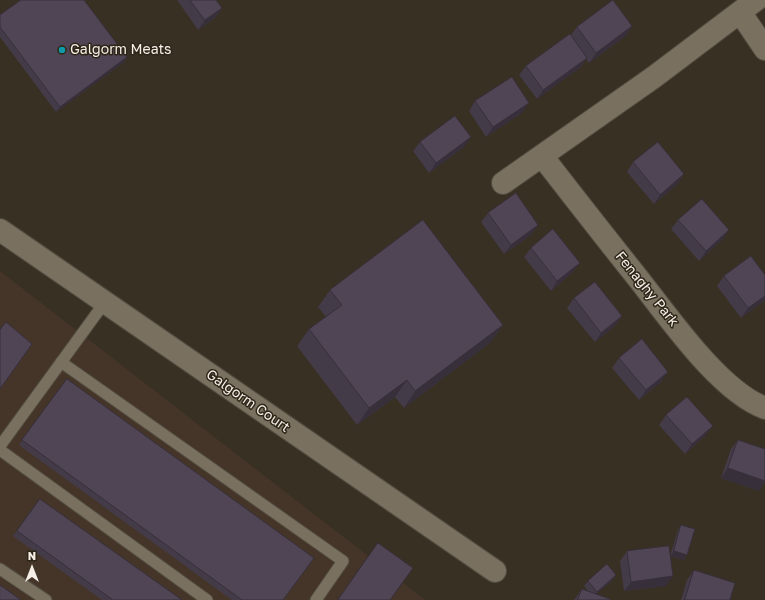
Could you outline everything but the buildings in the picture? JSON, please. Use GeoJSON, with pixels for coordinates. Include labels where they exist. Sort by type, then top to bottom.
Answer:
{"type":"FeatureCollection","features":[{"type":"Feature","properties":{"kind":"street"},"geometry":{"type":"LineString","coordinates":[[503,183],[654,77],[748,6],[765,49]]}},
{"type":"Feature","properties":{"kind":"street","name":"Fenaghy Park"},"geometry":{"type":"LineString","coordinates":[[542,156],[650,293],[719,377],[741,395],[765,408]]}},
{"type":"Feature","properties":{"kind":"street","name":"Galgorm Court"},"geometry":{"type":"LineString","coordinates":[[0,230],[495,571]]}},
{"type":"Feature","properties":{"kind":"lane"},"geometry":{"type":"LineString","coordinates":[[0,446],[105,302]]}},
{"type":"Feature","properties":{"kind":"lane"},"geometry":{"type":"LineString","coordinates":[[61,362],[344,561],[316,600]]}},
{"type":"Feature","properties":{"kind":"lane"},"geometry":{"type":"LineString","coordinates":[[0,450],[208,600]]}},
{"type":"Feature","properties":{"kind":"lane"},"geometry":{"type":"LineString","coordinates":[[0,569],[46,600]]}},
{"type":"Feature","properties":{"kind":"shaded area"},"geometry":{"type":"Polygon","coordinates":[[[0,271],[425,600],[0,600],[0,271]]]}},
{"type":"Feature","properties":{"kind":"place","name":"Galgorm Meats"},"geometry":{"type":"Point","coordinates":[62,50]}}]}
